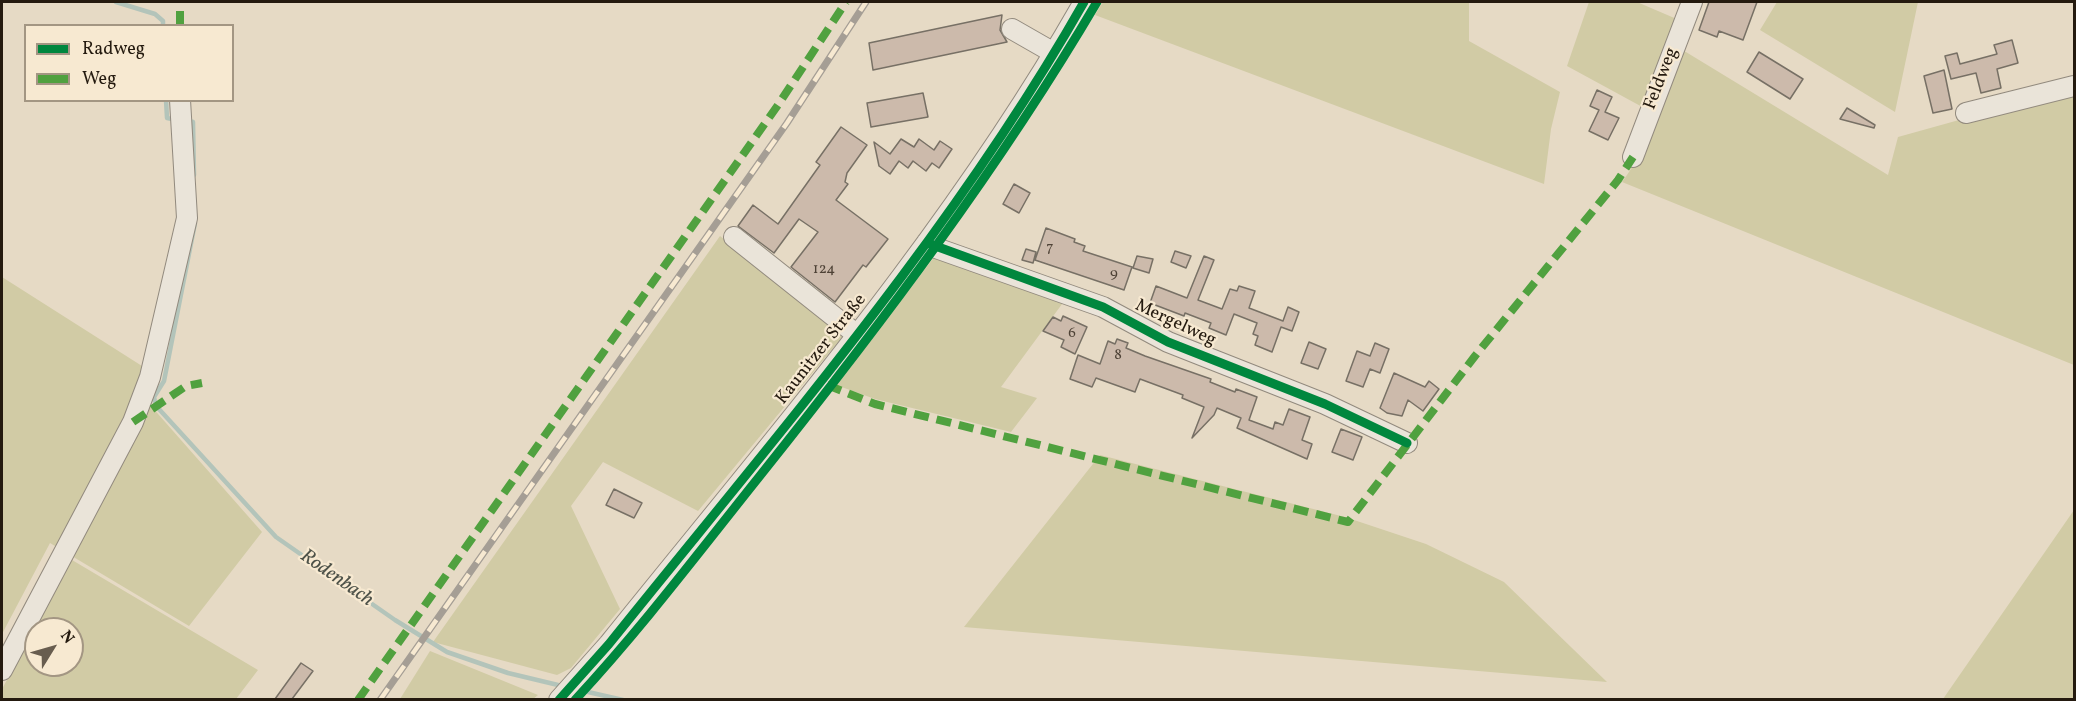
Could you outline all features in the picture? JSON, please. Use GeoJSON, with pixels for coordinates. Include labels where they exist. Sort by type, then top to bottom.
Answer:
{"type":"FeatureCollection","features":[{"type":"Feature","properties":{"kind":"street","name":"Kaunitzer Straße"},"geometry":{"type":"LineString","coordinates":[[559,699],[609,644],[927,242],[1054,53],[1084,2]]}},
{"type":"Feature","properties":{"kind":"street","name":"Feldweg"},"geometry":{"type":"LineString","coordinates":[[1632,157],[1692,2]]}},
{"type":"Feature","properties":{"kind":"street"},"geometry":{"type":"LineString","coordinates":[[1012,29],[1054,53]]}},
{"type":"Feature","properties":{"kind":"street"},"geometry":{"type":"LineString","coordinates":[[1966,113],[2074,86]]}},
{"type":"Feature","properties":{"kind":"street"},"geometry":{"type":"LineString","coordinates":[[2,670],[133,422],[150,377],[187,218],[180,102]]}},
{"type":"Feature","properties":{"kind":"street"},"geometry":{"type":"LineString","coordinates":[[734,237],[856,334]]}},
{"type":"Feature","properties":{"kind":"street","name":"Mergelweg"},"geometry":{"type":"LineString","coordinates":[[927,242],[936,248],[1103,307],[1168,342],[1325,404],[1407,443]]}},
{"type":"Feature","properties":{"kind":"shaded area"},"geometry":{"type":"Polygon","coordinates":[[[1103,2],[1469,2],[1469,41],[1560,92],[1551,129],[1544,184],[1095,15],[1103,2]]]}},
{"type":"Feature","properties":{"kind":"shaded area"},"geometry":{"type":"Polygon","coordinates":[[[1589,2],[1637,2],[1679,20],[1646,109],[1567,66],[1589,2]]]}},
{"type":"Feature","properties":{"kind":"shaded area"},"geometry":{"type":"Polygon","coordinates":[[[1777,2],[1918,2],[1895,112],[1760,30],[1777,2]]]}},
{"type":"Feature","properties":{"kind":"shaded area"},"geometry":{"type":"Polygon","coordinates":[[[1681,49],[1888,175],[1898,137],[2074,88],[2074,365],[1622,182],[1649,135],[1681,49]]]}},
{"type":"Feature","properties":{"kind":"shaded area"},"geometry":{"type":"Polygon","coordinates":[[[720,236],[844,335],[698,511],[603,462],[571,506],[620,609],[571,668],[557,675],[433,642],[720,236]]]}},
{"type":"Feature","properties":{"kind":"shaded area"},"geometry":{"type":"Polygon","coordinates":[[[935,256],[1065,300],[1001,387],[1037,398],[1011,432],[875,399],[836,385],[935,256]]]}},
{"type":"Feature","properties":{"kind":"shaded area"},"geometry":{"type":"Polygon","coordinates":[[[2,277],[142,366],[151,406],[262,532],[189,626],[50,543],[2,634],[2,277]]]}},
{"type":"Feature","properties":{"kind":"shaded area"},"geometry":{"type":"Polygon","coordinates":[[[1100,455],[1345,517],[1426,544],[1504,582],[1607,682],[964,627],[1100,455]]]}},
{"type":"Feature","properties":{"kind":"shaded area"},"geometry":{"type":"Polygon","coordinates":[[[2074,510],[2074,699],[1943,699],[2074,510]]]}},
{"type":"Feature","properties":{"kind":"shaded area"},"geometry":{"type":"Polygon","coordinates":[[[72,560],[258,670],[236,699],[2,700],[2,689],[24,648],[24,677],[84,677],[84,617],[41,617],[72,560]]]}},
{"type":"Feature","properties":{"kind":"shaded area"},"geometry":{"type":"Polygon","coordinates":[[[430,651],[538,695],[532,700],[400,699],[430,651]]]}},
{"type":"Feature","properties":{"kind":"building"},"geometry":{"type":"Polygon","coordinates":[[[1709,2],[1757,2],[1743,40],[1719,31],[1717,37],[1699,30],[1709,2]]]}},
{"type":"Feature","properties":{"kind":"building"},"geometry":{"type":"Polygon","coordinates":[[[1002,15],[1000,30],[1007,42],[873,70],[869,43],[1002,15]]]}},
{"type":"Feature","properties":{"kind":"building"},"geometry":{"type":"Polygon","coordinates":[[[2012,40],[2018,63],[1997,69],[2001,88],[1981,93],[1976,73],[1951,79],[1945,56],[1957,53],[1960,64],[1997,54],[1994,45],[2012,40]]]}},
{"type":"Feature","properties":{"kind":"building"},"geometry":{"type":"Polygon","coordinates":[[[1759,52],[1803,79],[1790,99],[1747,72],[1759,52]]]}},
{"type":"Feature","properties":{"kind":"building"},"geometry":{"type":"Polygon","coordinates":[[[1944,70],[1952,109],[1933,113],[1924,76],[1944,70]]]}},
{"type":"Feature","properties":{"kind":"building"},"geometry":{"type":"Polygon","coordinates":[[[1597,90],[1612,97],[1605,112],[1619,118],[1608,140],[1589,131],[1599,110],[1590,106],[1597,90]]]}},
{"type":"Feature","properties":{"kind":"building"},"geometry":{"type":"Polygon","coordinates":[[[923,93],[928,117],[871,127],[867,103],[923,93]]]}},
{"type":"Feature","properties":{"kind":"building"},"geometry":{"type":"Polygon","coordinates":[[[1847,108],[1875,125],[1874,128],[1840,119],[1847,108]]]}},
{"type":"Feature","properties":{"kind":"building"},"geometry":{"type":"Polygon","coordinates":[[[841,127],[867,145],[847,173],[845,182],[848,184],[836,200],[888,239],[866,267],[863,265],[835,302],[791,267],[818,232],[799,219],[774,253],[738,226],[753,205],[778,224],[820,165],[816,162],[841,127]]]}},
{"type":"Feature","properties":{"kind":"building"},"geometry":{"type":"Polygon","coordinates":[[[901,139],[914,147],[919,139],[934,150],[940,141],[952,149],[939,168],[932,163],[926,171],[913,161],[908,168],[899,161],[890,174],[879,166],[874,142],[890,154],[901,139]]]}},
{"type":"Feature","properties":{"kind":"building"},"geometry":{"type":"Polygon","coordinates":[[[1014,184],[1030,193],[1019,213],[1003,204],[1014,184]]]}},
{"type":"Feature","properties":{"kind":"building"},"geometry":{"type":"Polygon","coordinates":[[[1046,228],[1075,239],[1074,242],[1085,246],[1083,251],[1132,267],[1124,290],[1035,260],[1046,228]]]}},
{"type":"Feature","properties":{"kind":"building"},"geometry":{"type":"Polygon","coordinates":[[[1026,249],[1036,252],[1033,263],[1022,260],[1026,249]]]}},
{"type":"Feature","properties":{"kind":"building"},"geometry":{"type":"Polygon","coordinates":[[[1175,251],[1191,256],[1186,268],[1171,262],[1175,251]]]}},
{"type":"Feature","properties":{"kind":"building"},"geometry":{"type":"Polygon","coordinates":[[[1137,256],[1153,259],[1149,273],[1133,268],[1137,256]]]}},
{"type":"Feature","properties":{"kind":"building"},"geometry":{"type":"Polygon","coordinates":[[[1204,256],[1214,260],[1198,300],[1222,309],[1230,289],[1237,291],[1239,286],[1255,291],[1249,308],[1283,321],[1288,307],[1299,312],[1292,331],[1281,327],[1272,352],[1255,345],[1258,336],[1253,334],[1257,323],[1234,314],[1226,335],[1209,328],[1211,323],[1150,303],[1156,286],[1187,298],[1204,256]]]}},
{"type":"Feature","properties":{"kind":"building"},"geometry":{"type":"Polygon","coordinates":[[[1063,316],[1087,327],[1075,354],[1061,347],[1064,340],[1043,331],[1053,317],[1061,321],[1063,316]]]}},
{"type":"Feature","properties":{"kind":"building"},"geometry":{"type":"Polygon","coordinates":[[[1117,339],[1128,343],[1126,348],[1145,356],[1211,379],[1210,382],[1235,392],[1236,389],[1257,397],[1249,420],[1273,429],[1275,422],[1283,425],[1289,409],[1310,417],[1302,440],[1312,444],[1307,459],[1237,428],[1241,418],[1217,408],[1214,415],[1192,438],[1204,407],[1182,398],[1183,395],[1140,379],[1135,392],[1096,378],[1092,387],[1070,379],[1078,355],[1100,364],[1108,341],[1115,344],[1117,339]]]}},
{"type":"Feature","properties":{"kind":"building"},"geometry":{"type":"Polygon","coordinates":[[[1309,342],[1326,349],[1318,369],[1301,363],[1309,342]]]}},
{"type":"Feature","properties":{"kind":"building"},"geometry":{"type":"Polygon","coordinates":[[[1375,343],[1389,349],[1380,373],[1370,369],[1363,387],[1346,381],[1357,351],[1370,356],[1375,343]]]}},
{"type":"Feature","properties":{"kind":"building"},"geometry":{"type":"Polygon","coordinates":[[[1394,373],[1425,387],[1429,381],[1439,389],[1423,411],[1408,400],[1402,416],[1387,413],[1380,408],[1394,373]]]}},
{"type":"Feature","properties":{"kind":"building"},"geometry":{"type":"Polygon","coordinates":[[[1341,429],[1362,437],[1353,460],[1332,452],[1341,429]]]}},
{"type":"Feature","properties":{"kind":"building"},"geometry":{"type":"Polygon","coordinates":[[[614,489],[642,503],[634,518],[606,505],[614,489]]]}},
{"type":"Feature","properties":{"kind":"building"},"geometry":{"type":"Polygon","coordinates":[[[301,663],[313,671],[292,699],[275,699],[301,663]]]}},
{"type":"Feature","properties":{"kind":"waterway","name":"Rodenbach"},"geometry":{"type":"LineString","coordinates":[[116,2],[155,14],[163,21],[163,24]]}},
{"type":"Feature","properties":{"kind":"waterway","name":"Rodenbach"},"geometry":{"type":"LineString","coordinates":[[166,102],[167,118],[177,120]]}},
{"type":"Feature","properties":{"kind":"waterway","name":"Rodenbach"},"geometry":{"type":"LineString","coordinates":[[186,120],[193,122],[194,175]]}},
{"type":"Feature","properties":{"kind":"waterway","name":"Rodenbach"},"geometry":{"type":"LineString","coordinates":[[155,402],[154,397],[164,381],[195,223]]}},
{"type":"Feature","properties":{"kind":"waterway","name":"Rodenbach"},"geometry":{"type":"LineString","coordinates":[[158,408],[276,537],[395,620],[447,652],[508,673],[558,685]]}},
{"type":"Feature","properties":{"kind":"waterway","name":"Rodenbach"},"geometry":{"type":"LineString","coordinates":[[588,692],[623,700]]}},
{"type":"Feature","properties":{"kind":"railway"},"geometry":{"type":"LineString","coordinates":[[380,700],[787,123],[866,2]]}},
{"type":"Feature","properties":{"kind":"marked path"},"geometry":{"type":"LineString","coordinates":[[180,2],[180,24]]}},
{"type":"Feature","properties":{"kind":"marked path"},"geometry":{"type":"LineString","coordinates":[[358,700],[778,105],[846,2]]}},
{"type":"Feature","properties":{"kind":"marked path"},"geometry":{"type":"LineString","coordinates":[[827,385],[875,404],[1348,522],[1475,356],[1618,180],[1633,157]]}},
{"type":"Feature","properties":{"kind":"marked path"},"geometry":{"type":"LineString","coordinates":[[133,422],[186,386],[202,383]]}},
{"type":"Feature","properties":{"kind":"cycle path"},"geometry":{"type":"LineString","coordinates":[[559,700],[609,644],[860,332],[978,171],[1033,87],[1084,2]]}},
{"type":"Feature","properties":{"kind":"cycle path"},"geometry":{"type":"LineString","coordinates":[[575,700],[669,590],[893,304],[1020,126],[1097,2]]}},
{"type":"Feature","properties":{"kind":"cycle path"},"geometry":{"type":"LineString","coordinates":[[930,244],[1103,307],[1168,342],[1325,404],[1407,443]]}}]}
